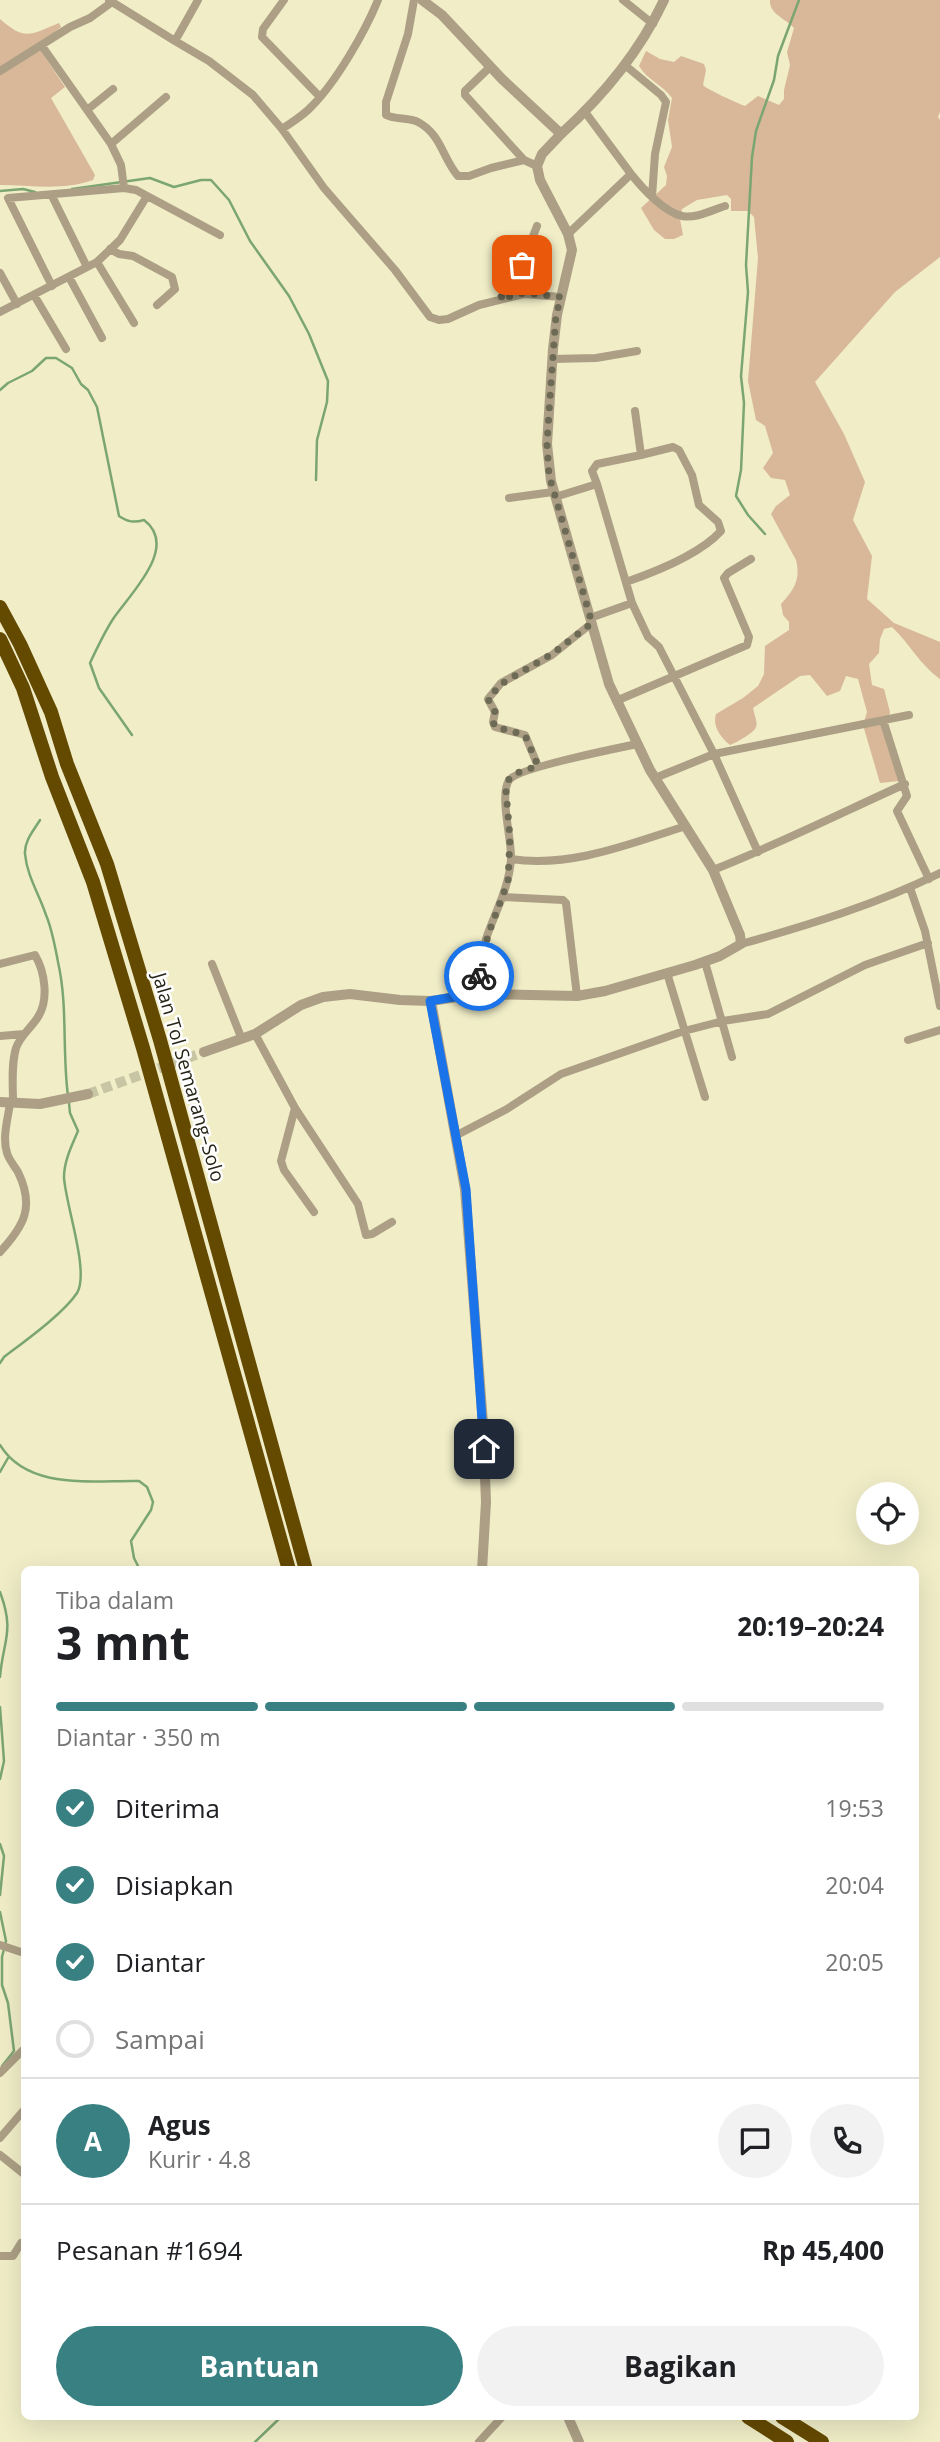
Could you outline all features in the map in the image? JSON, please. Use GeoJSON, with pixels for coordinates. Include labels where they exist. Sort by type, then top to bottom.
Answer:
{"type":"FeatureCollection","features":[{"type":"Feature","properties":{"kind":"highway","name":"Jalan Tol Semarang–Solo"},"geometry":{"type":"LineString","coordinates":[[0,607],[51,712],[66,764],[107,864],[160,1040],[305,1566]]}},
{"type":"Feature","properties":{"kind":"highway","name":"Jalan Tol Semarang–Solo"},"geometry":{"type":"LineString","coordinates":[[0,639],[23,688],[52,777],[93,882],[143,1048],[288,1566]]}},
{"type":"Feature","properties":{"kind":"highway"},"geometry":{"type":"LineString","coordinates":[[753,2420],[787,2442]]}},
{"type":"Feature","properties":{"kind":"highway"},"geometry":{"type":"LineString","coordinates":[[787,2420],[822,2442]]}},
{"type":"Feature","properties":{"kind":"street"},"geometry":{"type":"LineString","coordinates":[[175,41],[198,0]]}},
{"type":"Feature","properties":{"kind":"street"},"geometry":{"type":"LineString","coordinates":[[284,0],[263,29],[262,37],[320,97]]}},
{"type":"Feature","properties":{"kind":"street"},"geometry":{"type":"LineString","coordinates":[[282,129],[305,113],[320,97],[371,18],[378,0]]}},
{"type":"Feature","properties":{"kind":"street"},"geometry":{"type":"LineString","coordinates":[[414,0],[408,34],[386,102],[386,115],[410,118],[435,135],[458,176],[469,176],[524,160]]}},
{"type":"Feature","properties":{"kind":"street"},"geometry":{"type":"LineString","coordinates":[[422,0],[442,16],[490,67],[561,134]]}},
{"type":"Feature","properties":{"kind":"street"},"geometry":{"type":"LineString","coordinates":[[623,0],[653,24]]}},
{"type":"Feature","properties":{"kind":"street"},"geometry":{"type":"LineString","coordinates":[[664,0],[653,24],[626,66],[585,112],[542,154],[537,166],[540,180],[568,234],[572,253],[561,297],[552,359],[547,444],[549,475],[609,684],[655,778],[713,870],[740,935],[741,944]]}},
{"type":"Feature","properties":{"kind":"street"},"geometry":{"type":"LineString","coordinates":[[0,71],[69,27],[90,18],[110,1],[208,60],[246,88],[282,129],[324,188],[395,270],[432,318],[448,319],[524,293],[561,297]]}},
{"type":"Feature","properties":{"kind":"street"},"geometry":{"type":"LineString","coordinates":[[42,46],[111,144],[121,165],[123,184]]}},
{"type":"Feature","properties":{"kind":"street"},"geometry":{"type":"LineString","coordinates":[[626,66],[666,102],[655,154],[652,197]]}},
{"type":"Feature","properties":{"kind":"street"},"geometry":{"type":"LineString","coordinates":[[490,67],[464,94],[524,160],[537,166]]}},
{"type":"Feature","properties":{"kind":"street"},"geometry":{"type":"LineString","coordinates":[[87,110],[113,89]]}},
{"type":"Feature","properties":{"kind":"street"},"geometry":{"type":"LineString","coordinates":[[111,144],[166,97]]}},
{"type":"Feature","properties":{"kind":"street"},"geometry":{"type":"LineString","coordinates":[[585,112],[631,174],[652,197],[681,216],[725,206]]}},
{"type":"Feature","properties":{"kind":"street"},"geometry":{"type":"LineString","coordinates":[[568,234],[631,174]]}},
{"type":"Feature","properties":{"kind":"street"},"geometry":{"type":"LineString","coordinates":[[52,286],[4,198],[52,196],[123,184],[220,235]]}},
{"type":"Feature","properties":{"kind":"street"},"geometry":{"type":"LineString","coordinates":[[52,196],[87,267]]}},
{"type":"Feature","properties":{"kind":"street"},"geometry":{"type":"LineString","coordinates":[[0,312],[97,262],[120,240],[147,197]]}},
{"type":"Feature","properties":{"kind":"street"},"geometry":{"type":"LineString","coordinates":[[500,299],[522,265],[537,226]]}},
{"type":"Feature","properties":{"kind":"street"},"geometry":{"type":"LineString","coordinates":[[110,249],[119,254],[133,256],[172,277],[175,289],[157,304]]}},
{"type":"Feature","properties":{"kind":"street"},"geometry":{"type":"LineString","coordinates":[[97,262],[134,323]]}},
{"type":"Feature","properties":{"kind":"street"},"geometry":{"type":"LineString","coordinates":[[0,273],[17,304]]}},
{"type":"Feature","properties":{"kind":"street"},"geometry":{"type":"LineString","coordinates":[[69,277],[102,338]]}},
{"type":"Feature","properties":{"kind":"street"},"geometry":{"type":"LineString","coordinates":[[34,295],[66,349]]}},
{"type":"Feature","properties":{"kind":"street"},"geometry":{"type":"LineString","coordinates":[[552,359],[596,358],[637,351]]}},
{"type":"Feature","properties":{"kind":"street"},"geometry":{"type":"LineString","coordinates":[[635,411],[641,455]]}},
{"type":"Feature","properties":{"kind":"street"},"geometry":{"type":"LineString","coordinates":[[626,582],[663,568],[720,531],[718,522],[699,505],[692,475],[679,450],[673,447],[597,464],[592,471],[632,603],[649,637],[659,647],[714,754],[758,852]]}},
{"type":"Feature","properties":{"kind":"street"},"geometry":{"type":"LineString","coordinates":[[509,498],[581,490],[597,484]]}},
{"type":"Feature","properties":{"kind":"street"},"geometry":{"type":"LineString","coordinates":[[616,701],[749,643],[724,578],[751,559]]}},
{"type":"Feature","properties":{"kind":"street"},"geometry":{"type":"LineString","coordinates":[[538,766],[525,735],[495,727],[495,712],[488,699],[501,684],[552,654],[591,621],[632,603]]}},
{"type":"Feature","properties":{"kind":"street"},"geometry":{"type":"LineString","coordinates":[[655,778],[714,754],[909,715]]}},
{"type":"Feature","properties":{"kind":"street"},"geometry":{"type":"LineString","coordinates":[[883,720],[905,784],[907,797],[897,811],[929,879]]}},
{"type":"Feature","properties":{"kind":"street"},"geometry":{"type":"LineString","coordinates":[[477,993],[482,954],[504,897],[511,859],[506,791],[509,779],[517,773],[538,766],[637,744]]}},
{"type":"Feature","properties":{"kind":"street"},"geometry":{"type":"LineString","coordinates":[[713,870],[905,784]]}},
{"type":"Feature","properties":{"kind":"street"},"geometry":{"type":"LineString","coordinates":[[511,859],[540,862],[578,858],[686,826]]}},
{"type":"Feature","properties":{"kind":"street"},"geometry":{"type":"LineString","coordinates":[[204,1052],[255,1034],[315,999],[338,994],[430,1001],[477,993],[577,996],[705,961],[741,944],[795,929],[910,888],[940,873]]}},
{"type":"Feature","properties":{"kind":"street"},"geometry":{"type":"LineString","coordinates":[[910,888],[928,943],[940,1006]]}},
{"type":"Feature","properties":{"kind":"street"},"geometry":{"type":"LineString","coordinates":[[504,897],[563,900],[566,903],[577,996]]}},
{"type":"Feature","properties":{"kind":"street"},"geometry":{"type":"LineString","coordinates":[[457,1135],[507,1109],[561,1074],[684,1031],[768,1014],[864,965],[928,943]]}},
{"type":"Feature","properties":{"kind":"street"},"geometry":{"type":"LineString","coordinates":[[0,964],[35,955],[45,1002],[38,1018],[24,1034],[15,1051],[7,1102],[5,1139],[6,1150],[25,1191],[27,1209],[17,1234],[0,1252]]}},
{"type":"Feature","properties":{"kind":"street"},"geometry":{"type":"LineString","coordinates":[[705,961],[732,1058]]}},
{"type":"Feature","properties":{"kind":"street"},"geometry":{"type":"LineString","coordinates":[[212,964],[242,1037]]}},
{"type":"Feature","properties":{"kind":"street"},"geometry":{"type":"LineString","coordinates":[[667,973],[705,1097]]}},
{"type":"Feature","properties":{"kind":"street"},"geometry":{"type":"LineString","coordinates":[[430,1001],[466,1189],[483,1423],[486,1502],[482,1566]]}},
{"type":"Feature","properties":{"kind":"street"},"geometry":{"type":"LineString","coordinates":[[908,1040],[940,1030]]}},
{"type":"Feature","properties":{"kind":"street"},"geometry":{"type":"LineString","coordinates":[[0,1036],[24,1034]]}},
{"type":"Feature","properties":{"kind":"street"},"geometry":{"type":"LineString","coordinates":[[255,1034],[295,1108],[358,1204],[366,1235],[392,1222]]}},
{"type":"Feature","properties":{"kind":"street"},"geometry":{"type":"LineString","coordinates":[[7,1102],[56,1102],[88,1094]]}},
{"type":"Feature","properties":{"kind":"street"},"geometry":{"type":"LineString","coordinates":[[295,1108],[281,1161],[288,1176],[314,1212]]}},
{"type":"Feature","properties":{"kind":"street"},"geometry":{"type":"LineString","coordinates":[[1,1949],[21,1952]]}},
{"type":"Feature","properties":{"kind":"street"},"geometry":{"type":"LineString","coordinates":[[0,2073],[21,2052]]}},
{"type":"Feature","properties":{"kind":"street"},"geometry":{"type":"LineString","coordinates":[[0,2138],[21,2114]]}},
{"type":"Feature","properties":{"kind":"street"},"geometry":{"type":"LineString","coordinates":[[0,2155],[21,2172]]}},
{"type":"Feature","properties":{"kind":"street"},"geometry":{"type":"LineString","coordinates":[[0,2256],[13,2256],[21,2243]]}},
{"type":"Feature","properties":{"kind":"street"},"geometry":{"type":"LineString","coordinates":[[479,2442],[499,2420]]}},
{"type":"Feature","properties":{"kind":"street"},"geometry":{"type":"LineString","coordinates":[[569,2420],[579,2442]]}},
{"type":"Feature","properties":{"kind":"shaded area"},"geometry":{"type":"Polygon","coordinates":[[[770,0],[940,0],[940,257],[895,292],[815,382],[844,434],[865,482],[853,520],[872,556],[867,599],[894,623],[940,642],[940,679],[892,627],[884,629],[879,653],[869,664],[872,685],[884,689],[890,712],[886,733],[899,781],[880,783],[863,725],[867,712],[858,679],[846,676],[840,691],[827,696],[810,675],[800,676],[753,708],[756,728],[730,745],[715,723],[716,714],[758,686],[764,674],[765,646],[789,630],[789,622],[783,615],[781,604],[795,584],[798,573],[796,560],[771,514],[776,506],[790,495],[785,480],[771,478],[763,468],[773,453],[765,426],[756,420],[748,381],[758,258],[754,217],[748,211],[731,211],[731,199],[727,195],[697,200],[682,209],[680,219],[683,235],[665,239],[654,230],[641,208],[666,185],[664,167],[672,147],[668,120],[672,98],[639,66],[646,51],[660,59],[674,62],[681,56],[704,64],[706,70],[703,85],[715,93],[745,106],[758,96],[779,105],[784,99],[790,65],[787,52],[794,28],[772,9],[770,0]]]}},
{"type":"Feature","properties":{"kind":"shaded area"},"geometry":{"type":"Polygon","coordinates":[[[0,19],[16,31],[28,34],[59,23],[61,27],[49,37],[41,51],[65,87],[51,98],[95,175],[93,180],[58,186],[0,185],[0,19]]]}},
{"type":"Feature","properties":{"kind":"waterway"},"geometry":{"type":"LineString","coordinates":[[765,534],[736,496],[741,470],[744,403],[741,376],[748,292],[746,265],[752,157],[756,131],[774,80],[778,56],[799,0]]}},
{"type":"Feature","properties":{"kind":"waterway"},"geometry":{"type":"LineString","coordinates":[[72,189],[150,178],[174,187],[211,180],[229,200],[250,241],[289,296],[309,334],[328,381],[327,402],[317,440],[316,480]]}},
{"type":"Feature","properties":{"kind":"waterway"},"geometry":{"type":"LineString","coordinates":[[0,191],[23,189],[35,192]]}},
{"type":"Feature","properties":{"kind":"waterway"},"geometry":{"type":"LineString","coordinates":[[0,390],[32,371],[46,358],[56,358],[72,368],[97,407],[119,516],[131,521],[144,520],[154,531],[157,543],[148,571],[113,619],[90,663],[99,688],[132,735]]}},
{"type":"Feature","properties":{"kind":"waterway"},"geometry":{"type":"LineString","coordinates":[[40,820],[28,840],[25,854],[50,926],[61,979],[68,1096]]}},
{"type":"Feature","properties":{"kind":"waterway"},"geometry":{"type":"LineString","coordinates":[[0,1363],[63,1310],[77,1293],[80,1283],[79,1254],[64,1177],[67,1159],[78,1131],[70,1113],[69,1103]]}},
{"type":"Feature","properties":{"kind":"waterway"},"geometry":{"type":"LineString","coordinates":[[0,1445],[12,1460],[27,1470],[44,1476],[63,1480],[139,1481],[147,1487],[153,1502],[151,1510],[131,1541],[138,1566]]}},
{"type":"Feature","properties":{"kind":"waterway"},"geometry":{"type":"LineString","coordinates":[[0,1472],[8,1458]]}},
{"type":"Feature","properties":{"kind":"waterway"},"geometry":{"type":"LineString","coordinates":[[0,1592],[7,1617],[7,1636],[0,1677]]}},
{"type":"Feature","properties":{"kind":"waterway"},"geometry":{"type":"LineString","coordinates":[[0,1707],[4,1761],[0,1779]]}},
{"type":"Feature","properties":{"kind":"waterway"},"geometry":{"type":"LineString","coordinates":[[0,1844],[4,1856],[0,1895]]}},
{"type":"Feature","properties":{"kind":"waterway"},"geometry":{"type":"LineString","coordinates":[[0,1912],[6,1941],[2,1957],[2,1985],[8,2003],[14,2051],[2,2066]]}},
{"type":"Feature","properties":{"kind":"waterway"},"geometry":{"type":"LineString","coordinates":[[255,2442],[278,2420]]}},
{"type":"Feature","properties":{"kind":"tunnel"},"geometry":{"type":"LineString","coordinates":[[88,1094],[204,1052]]}},
{"type":"Feature","properties":{"kind":"way so far"},"geometry":{"type":"LineString","coordinates":[[479,976],[482,954],[508,881],[511,859],[506,791],[509,779],[517,773],[538,766],[525,735],[515,730],[495,727],[495,712],[488,699],[501,684],[562,648],[592,623],[549,475],[547,444],[553,349],[556,315],[561,297],[524,293],[500,299],[522,265]]}},
{"type":"Feature","properties":{"kind":"route"},"geometry":{"type":"LineString","coordinates":[[479,976],[477,993],[430,1001],[466,1189],[484,1449]]}}]}
